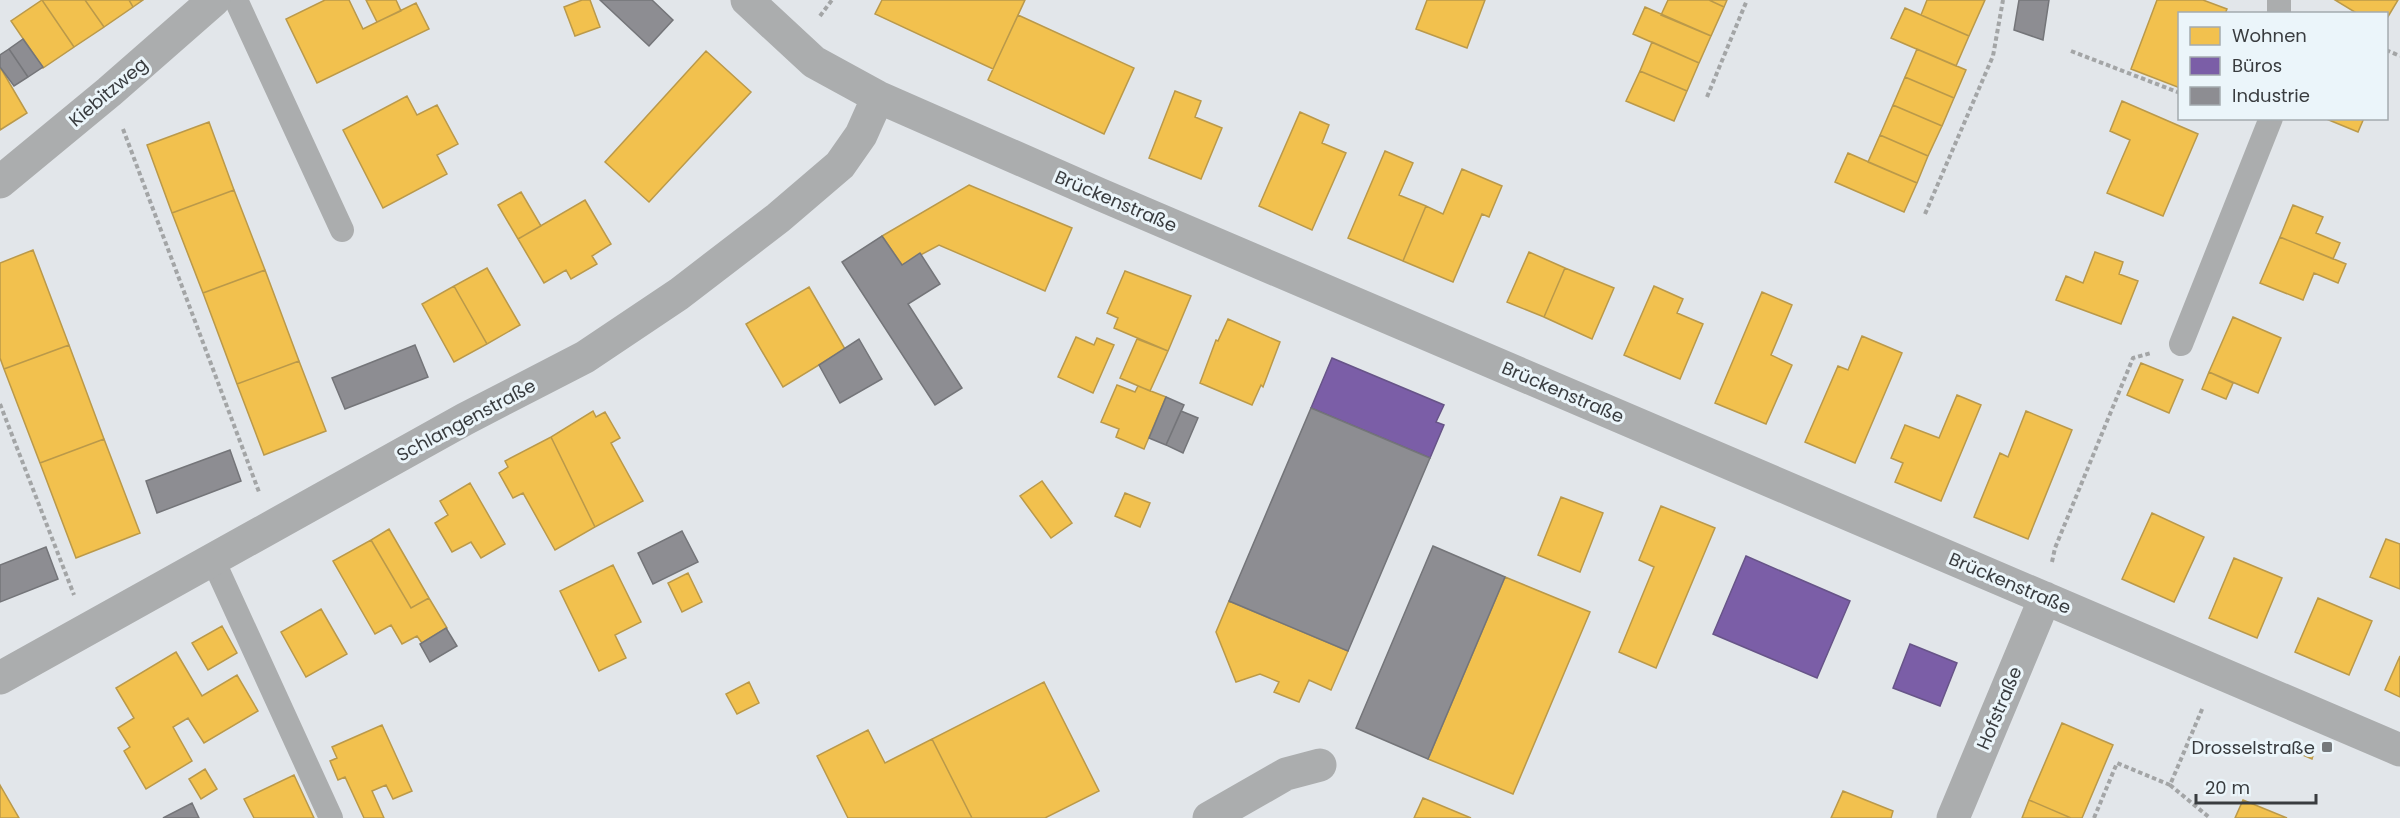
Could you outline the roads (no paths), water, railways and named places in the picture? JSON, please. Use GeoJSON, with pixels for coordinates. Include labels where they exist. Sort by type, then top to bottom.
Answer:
{"type":"FeatureCollection","features":[{"type":"Feature","properties":{"kind":"street","name":"Kiebitzweg"},"geometry":{"type":"LineString","coordinates":[[0,182],[109,92],[214,0]]}},
{"type":"Feature","properties":{"kind":"street","name":"Brückenstraße"},"geometry":{"type":"LineString","coordinates":[[747,0],[814,62],[878,97],[1110,199],[2400,750]]}},
{"type":"Feature","properties":{"kind":"street","name":"Schlangenstraße"},"geometry":{"type":"LineString","coordinates":[[0,678],[465,419],[585,357],[679,294],[778,218],[840,165],[861,135],[878,97]]}},
{"type":"Feature","properties":{"kind":"street","name":"Hofstraße"},"geometry":{"type":"LineString","coordinates":[[1953,818],[2044,598]]}},
{"type":"Feature","properties":{"kind":"street"},"geometry":{"type":"LineString","coordinates":[[1209,818],[1286,774],[1320,765]]}},
{"type":"Feature","properties":{"kind":"lane"},"geometry":{"type":"LineString","coordinates":[[236,0],[342,230]]}},
{"type":"Feature","properties":{"kind":"lane"},"geometry":{"type":"LineString","coordinates":[[2181,344],[2270,120]]}},
{"type":"Feature","properties":{"kind":"lane"},"geometry":{"type":"LineString","coordinates":[[213,560],[331,818]]}},
{"type":"Feature","properties":{"kind":"place","name":"Drosselstraße"},"geometry":{"type":"Point","coordinates":[2327,747]}}]}
